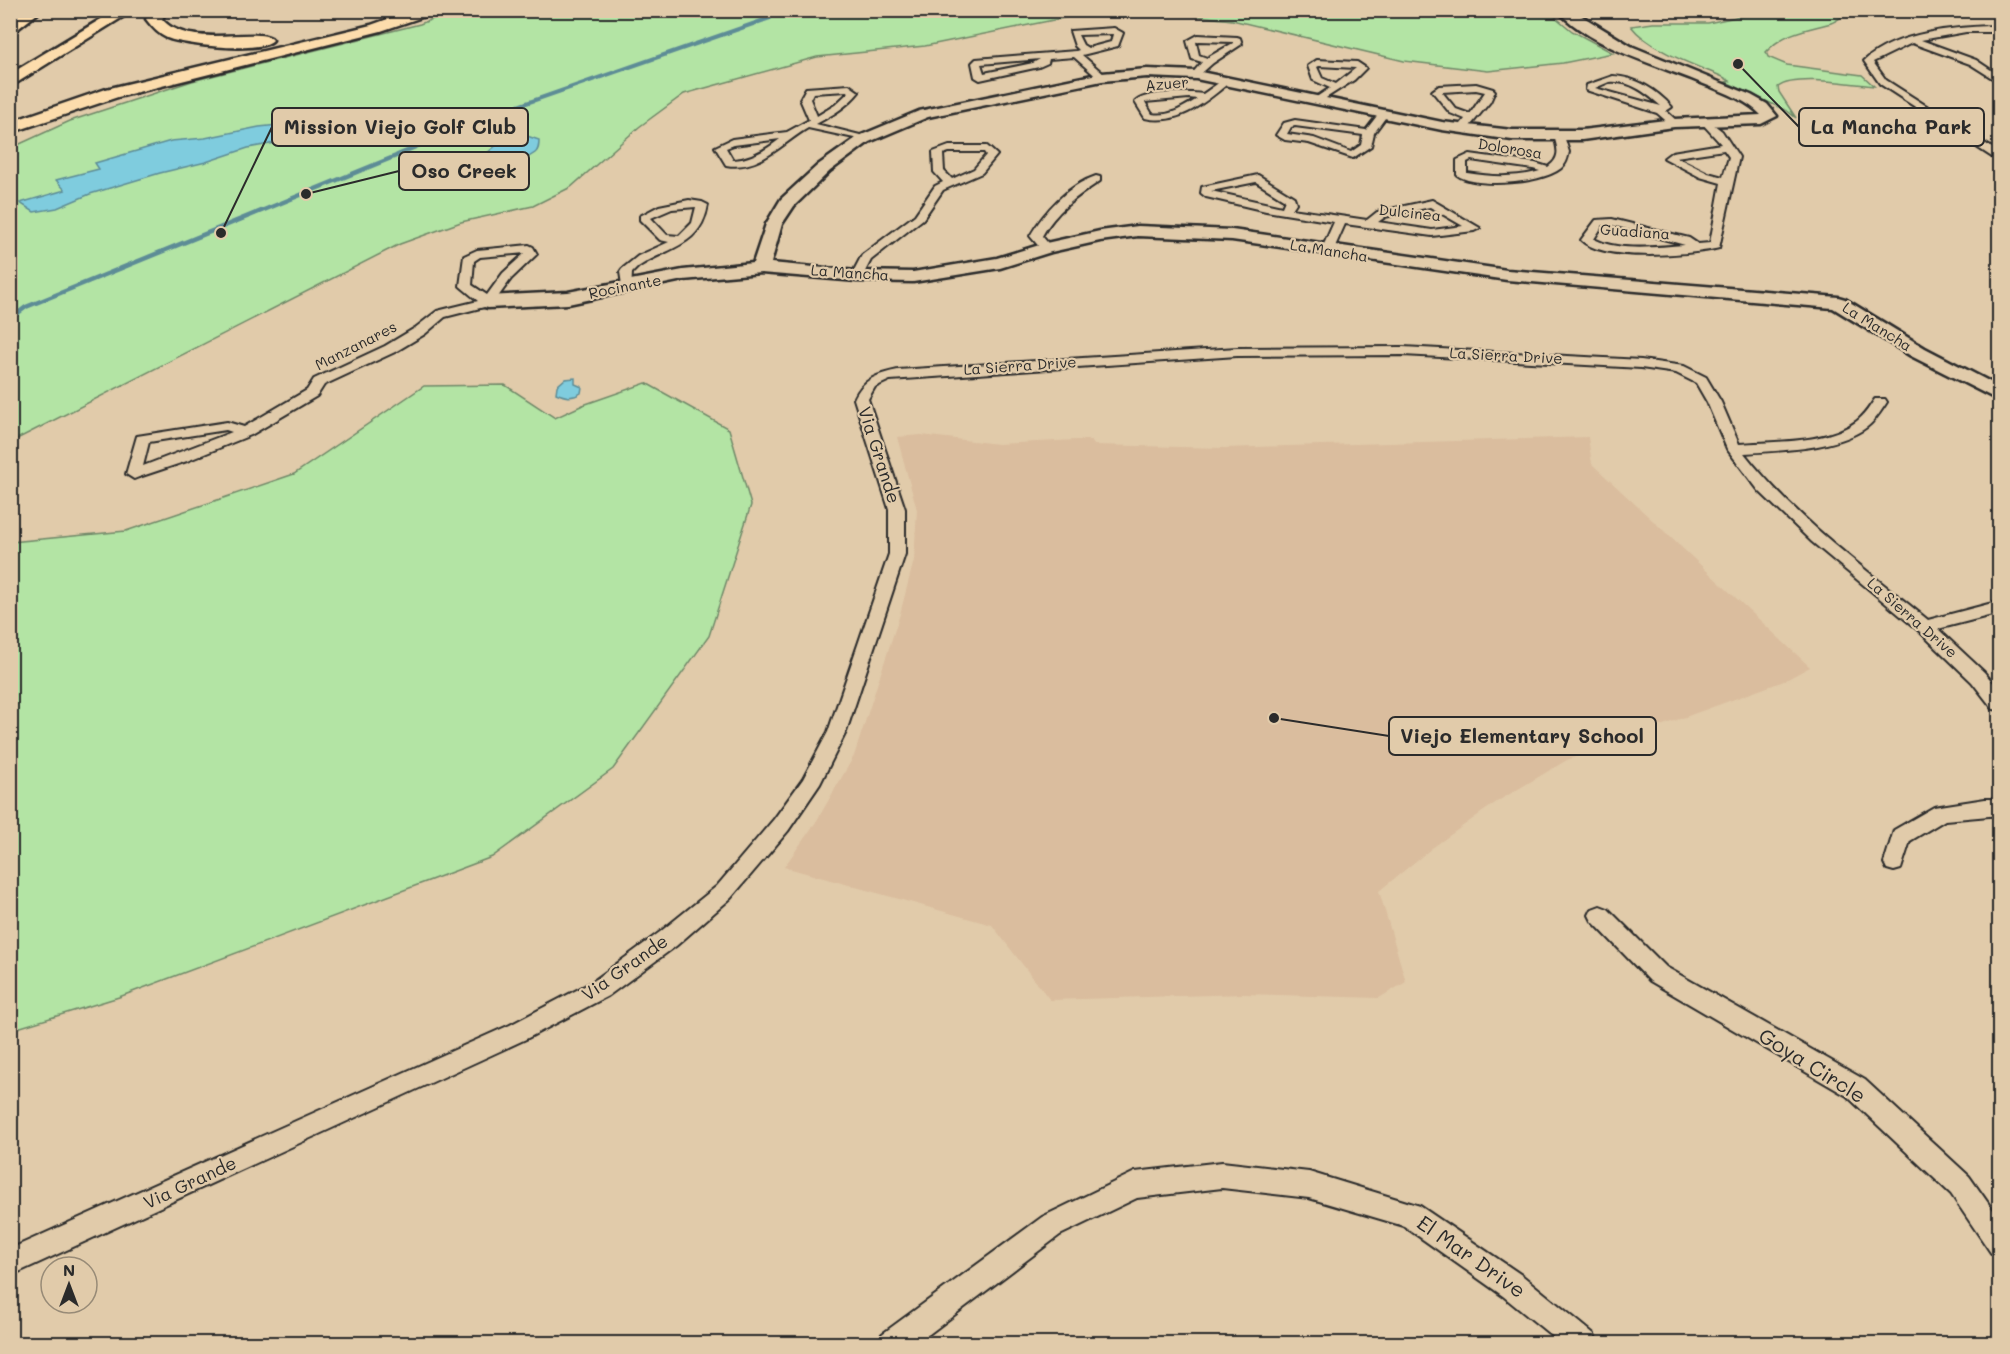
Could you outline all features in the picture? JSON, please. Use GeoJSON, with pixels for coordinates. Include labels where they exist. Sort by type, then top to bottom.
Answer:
{"type":"FeatureCollection","features":[{"type":"Feature","properties":{"kind":"highway"},"geometry":{"type":"LineString","coordinates":[[10,28],[34,10]]}},
{"type":"Feature","properties":{"kind":"highway"},"geometry":{"type":"LineString","coordinates":[[10,82],[127,10]]}},
{"type":"Feature","properties":{"kind":"highway"},"geometry":{"type":"LineString","coordinates":[[160,10],[154,19],[157,26],[167,33],[188,39],[216,42],[292,38],[333,31],[404,10]]}},
{"type":"Feature","properties":{"kind":"highway"},"geometry":{"type":"LineString","coordinates":[[10,128],[121,90],[376,28],[429,10]]}},
{"type":"Feature","properties":{"kind":"street"},"geometry":{"type":"LineString","coordinates":[[761,268],[774,224],[787,203],[824,168],[864,139],[924,114],[1102,76],[1148,73],[1196,75],[1383,114],[1466,123],[1512,135],[1559,136],[1674,123],[1761,120],[1770,116],[1764,108],[1732,91],[1645,58],[1606,39],[1563,10]]}},
{"type":"Feature","properties":{"kind":"street"},"geometry":{"type":"LineString","coordinates":[[1996,155],[1883,82],[1868,61],[1885,50],[1911,40],[1953,32],[2000,29]]}},
{"type":"Feature","properties":{"kind":"street"},"geometry":{"type":"LineString","coordinates":[[1044,57],[1045,61],[1036,66],[980,77],[976,63],[1086,52],[1115,45],[1119,33],[1114,31],[1073,33],[1079,46],[1086,52]]}},
{"type":"Feature","properties":{"kind":"street"},"geometry":{"type":"LineString","coordinates":[[1196,75],[1200,67],[1209,62],[1238,44],[1237,40],[1198,38],[1191,41],[1196,57],[1209,62]]}},
{"type":"Feature","properties":{"kind":"street"},"geometry":{"type":"LineString","coordinates":[[1911,40],[1973,62],[2000,80]]}},
{"type":"Feature","properties":{"kind":"street"},"geometry":{"type":"LineString","coordinates":[[1076,54],[1102,76]]}},
{"type":"Feature","properties":{"kind":"street"},"geometry":{"type":"LineString","coordinates":[[1318,100],[1361,69],[1357,65],[1317,63],[1312,66],[1318,81],[1335,87]]}},
{"type":"Feature","properties":{"kind":"street"},"geometry":{"type":"LineString","coordinates":[[1660,111],[1667,107],[1652,92],[1619,79],[1610,79],[1590,87],[1591,90],[1660,111],[1674,123]]}},
{"type":"Feature","properties":{"kind":"street","name":"Azuer"},"geometry":{"type":"LineString","coordinates":[[1204,97],[1189,95],[1143,99],[1140,102],[1148,116],[1165,118],[1204,97],[1227,80]]}},
{"type":"Feature","properties":{"kind":"street"},"geometry":{"type":"LineString","coordinates":[[1476,87],[1490,91],[1487,101],[1466,123],[1437,91],[1439,88],[1476,87]]}},
{"type":"Feature","properties":{"kind":"street"},"geometry":{"type":"LineString","coordinates":[[790,135],[741,140],[723,144],[720,147],[730,163],[738,163],[775,150],[790,135],[811,123],[848,100],[854,92],[849,88],[808,90],[805,99],[811,123]]}},
{"type":"Feature","properties":{"kind":"street"},"geometry":{"type":"LineString","coordinates":[[1369,133],[1295,123],[1287,125],[1281,135],[1311,141],[1353,155],[1366,146],[1369,133],[1383,114]]}},
{"type":"Feature","properties":{"kind":"street"},"geometry":{"type":"LineString","coordinates":[[1697,249],[1714,246],[1734,157],[1729,147],[1705,121]]}},
{"type":"Feature","properties":{"kind":"street"},"geometry":{"type":"LineString","coordinates":[[811,123],[864,139]]}},
{"type":"Feature","properties":{"kind":"street","name":"Dolorosa"},"geometry":{"type":"LineString","coordinates":[[1550,171],[1535,166],[1470,157],[1462,160],[1462,175],[1472,178],[1532,178],[1550,171],[1560,163],[1564,154],[1564,144],[1559,136]]}},
{"type":"Feature","properties":{"kind":"street"},"geometry":{"type":"LineString","coordinates":[[1727,181],[1704,175],[1669,158],[1672,155],[1709,148],[1729,147]]}},
{"type":"Feature","properties":{"kind":"street"},"geometry":{"type":"LineString","coordinates":[[857,276],[866,258],[919,217],[939,188],[978,171],[992,155],[987,149],[949,149],[938,152],[939,172],[949,182]]}},
{"type":"Feature","properties":{"kind":"street","name":"Dulcinea"},"geometry":{"type":"LineString","coordinates":[[1285,211],[1290,199],[1258,178],[1206,189],[1206,193],[1214,196],[1285,211],[1341,220],[1369,224],[1432,233],[1474,228],[1432,202],[1381,214],[1369,224]]}},
{"type":"Feature","properties":{"kind":"street"},"geometry":{"type":"LineString","coordinates":[[1046,248],[1036,236],[1046,217],[1068,197],[1096,179]]}},
{"type":"Feature","properties":{"kind":"street"},"geometry":{"type":"LineString","coordinates":[[627,288],[626,272],[634,262],[670,249],[681,240],[698,224],[702,205],[693,202],[649,212],[645,218],[664,238],[681,240]]}},
{"type":"Feature","properties":{"kind":"street"},"geometry":{"type":"LineString","coordinates":[[1327,251],[1341,220]]}},
{"type":"Feature","properties":{"kind":"street","name":"Guadiana"},"geometry":{"type":"LineString","coordinates":[[1600,222],[1612,222],[1685,240],[1697,249],[1611,248],[1593,245],[1587,240],[1600,222]]}},
{"type":"Feature","properties":{"kind":"street","name":"La Mancha"},"geometry":{"type":"LineString","coordinates":[[761,268],[857,276],[913,277],[1000,262],[1046,248],[1100,236],[1138,231],[1232,235],[1327,251],[1507,275],[1838,303],[1918,352],[2000,395]]}},
{"type":"Feature","properties":{"kind":"street"},"geometry":{"type":"LineString","coordinates":[[529,249],[531,254],[507,276],[488,302],[466,286],[468,259],[477,254],[529,249]]}},
{"type":"Feature","properties":{"kind":"street","name":"Rocinante"},"geometry":{"type":"LineString","coordinates":[[488,302],[568,298],[683,275],[761,268]]}},
{"type":"Feature","properties":{"kind":"street","name":"Manzanares"},"geometry":{"type":"LineString","coordinates":[[246,432],[227,426],[142,439],[134,474],[203,452],[246,432],[289,410],[312,393],[319,382],[390,349],[420,331],[441,314],[488,302]]}},
{"type":"Feature","properties":{"kind":"street","name":"La Sierra Drive"},"geometry":{"type":"LineString","coordinates":[[865,387],[879,378],[898,374],[1237,352],[1403,351],[1641,364],[1679,369],[1701,380],[1714,402],[1734,449],[1764,488],[1818,538],[1925,627],[1978,677],[2000,704]]}},
{"type":"Feature","properties":{"kind":"street","name":"Via Grande"},"geometry":{"type":"LineString","coordinates":[[10,1263],[518,1032],[600,989],[668,939],[724,892],[781,825],[810,784],[837,732],[897,554],[897,509],[861,399],[865,387]]}},
{"type":"Feature","properties":{"kind":"street"},"geometry":{"type":"LineString","coordinates":[[1734,449],[1803,443],[1850,432],[1864,423],[1880,402]]}},
{"type":"Feature","properties":{"kind":"street"},"geometry":{"type":"LineString","coordinates":[[1925,627],[2000,607]]}},
{"type":"Feature","properties":{"kind":"street"},"geometry":{"type":"LineString","coordinates":[[1894,863],[1901,836],[1941,813],[2000,807]]}},
{"type":"Feature","properties":{"kind":"street","name":"Goya Circle"},"geometry":{"type":"LineString","coordinates":[[1600,915],[1658,974],[1856,1088],[1960,1185],[2000,1244]]}},
{"type":"Feature","properties":{"kind":"street","name":"El Mar Drive"},"geometry":{"type":"LineString","coordinates":[[892,1344],[1051,1227],[1135,1185],[1222,1175],[1309,1185],[1411,1215],[1513,1286],[1584,1344]]}},
{"type":"Feature","properties":{"kind":"shaded area"},"geometry":{"type":"Polygon","coordinates":[[[921,435],[998,444],[1091,440],[1094,445],[1224,448],[1588,437],[1592,464],[1810,667],[1784,681],[1567,760],[1498,801],[1432,848],[1379,891],[1406,982],[1379,998],[1243,994],[1050,1000],[992,925],[784,867],[816,822],[854,756],[900,614],[914,560],[917,510],[897,437],[921,435]]]}},
{"type":"Feature","properties":{"kind":"green space"},"geometry":{"type":"Polygon","coordinates":[[[453,11],[1131,11],[1093,12],[925,46],[817,57],[684,94],[639,127],[571,187],[533,206],[461,222],[400,244],[11,442],[11,148],[70,121],[192,81],[420,24],[453,11]]]}},
{"type":"Feature","properties":{"kind":"green space"},"geometry":{"type":"Polygon","coordinates":[[[1154,11],[1548,11],[1572,31],[1613,53],[1563,63],[1488,71],[1404,61],[1232,20],[1154,11]]]}},
{"type":"Feature","properties":{"kind":"green space"},"geometry":{"type":"Polygon","coordinates":[[[1764,11],[1851,11],[1834,22],[1788,36],[1766,52],[1768,57],[1787,65],[1862,75],[1874,86],[1810,80],[1786,83],[1778,87],[1779,92],[1796,118],[1787,111],[1726,82],[1730,81],[1723,77],[1661,50],[1639,35],[1631,26],[1653,23],[1708,23],[1764,11]]]}},
{"type":"Feature","properties":{"kind":"green space"},"geometry":{"type":"Polygon","coordinates":[[[646,383],[729,429],[751,505],[709,636],[613,769],[492,857],[119,997],[11,1030],[11,542],[126,531],[294,474],[424,386],[505,385],[555,418],[583,405],[646,383]]]}},
{"type":"Feature","properties":{"kind":"water"},"geometry":{"type":"Polygon","coordinates":[[[317,121],[329,123],[316,131],[292,140],[248,148],[206,162],[160,173],[90,194],[57,208],[34,212],[20,203],[65,190],[56,180],[99,169],[95,163],[171,141],[205,138],[259,127],[317,121]]]}},
{"type":"Feature","properties":{"kind":"water"},"geometry":{"type":"Polygon","coordinates":[[[527,136],[539,140],[537,150],[529,157],[511,164],[490,168],[472,168],[466,165],[486,154],[499,143],[527,136]]]}},
{"type":"Feature","properties":{"kind":"water"},"geometry":{"type":"Polygon","coordinates":[[[575,378],[575,384],[582,387],[581,393],[568,397],[556,393],[557,386],[565,379],[575,378]]]}},
{"type":"Feature","properties":{"kind":"waterway"},"geometry":{"type":"LineString","coordinates":[[397,155],[492,115],[770,18]]}},
{"type":"Feature","properties":{"kind":"waterway"},"geometry":{"type":"LineString","coordinates":[[10,319],[26,307],[401,154]]}},
{"type":"Feature","properties":{"kind":"place","name":"La Mancha Park"},"geometry":{"type":"Point","coordinates":[1738,64]}},
{"type":"Feature","properties":{"kind":"place","name":"Oso Creek"},"geometry":{"type":"Point","coordinates":[306,194]}},
{"type":"Feature","properties":{"kind":"place","name":"Mission Viejo Golf Club"},"geometry":{"type":"Point","coordinates":[221,233]}},
{"type":"Feature","properties":{"kind":"place","name":"Viejo Elementary School"},"geometry":{"type":"Point","coordinates":[1274,718]}}]}
